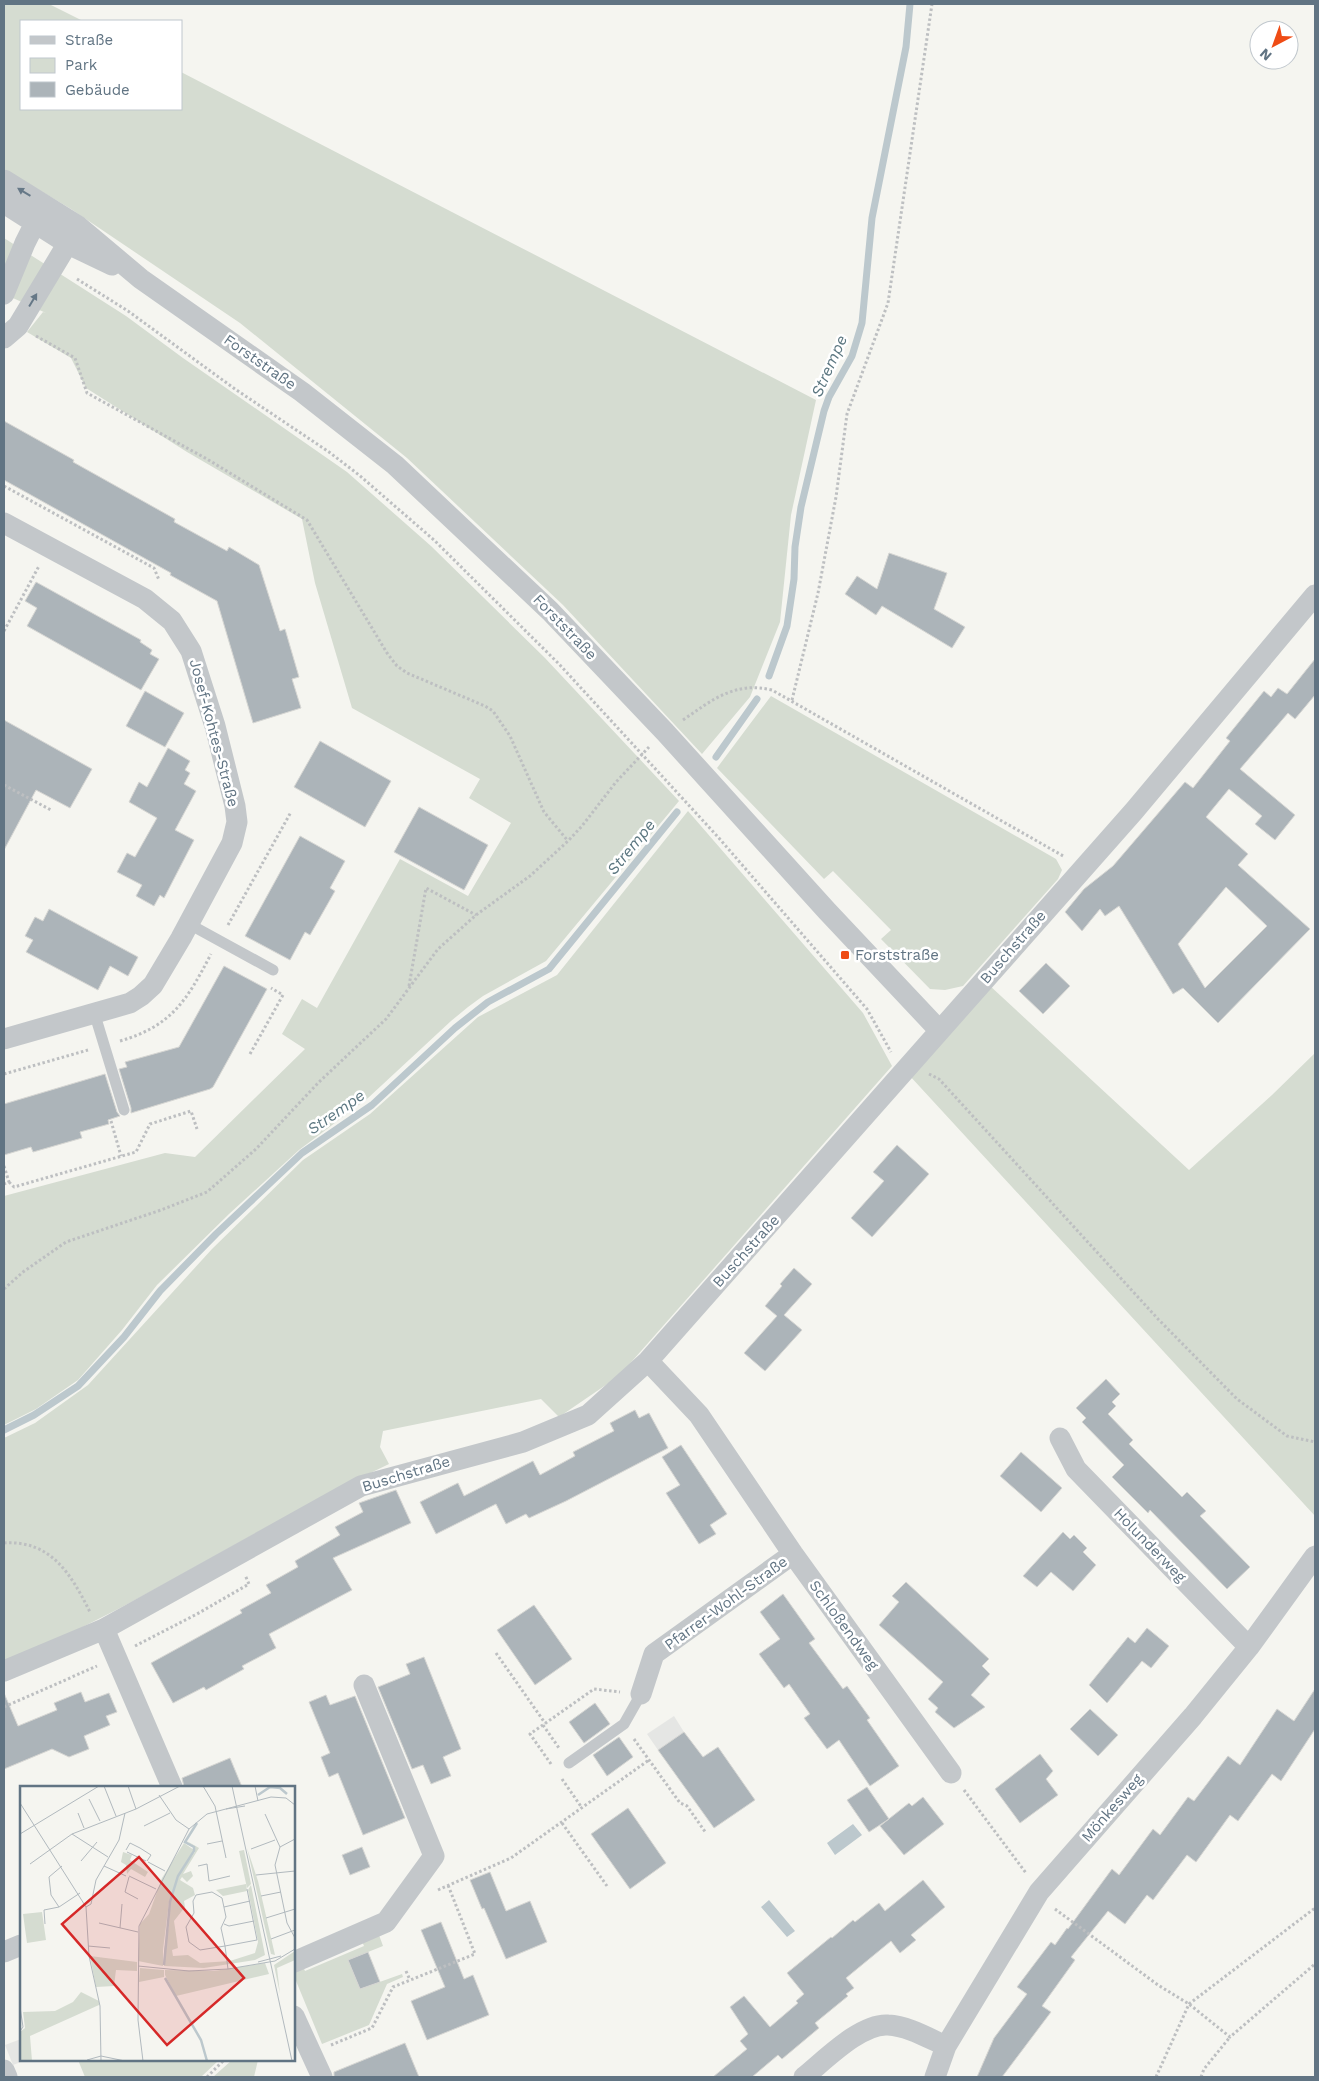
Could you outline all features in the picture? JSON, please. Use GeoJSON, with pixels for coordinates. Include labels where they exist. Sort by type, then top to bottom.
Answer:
{"type":"FeatureCollection","features":[{"type":"Feature","properties":{"kind":"street","name":"Forststraße"},"geometry":{"type":"LineString","coordinates":[[4,180],[40,213],[141,279],[302,392],[395,465],[550,611],[665,732],[827,911],[939,1030]]}},
{"type":"Feature","properties":{"kind":"street","name":"Forststraße"},"geometry":{"type":"LineString","coordinates":[[4,203],[40,213]]}},
{"type":"Feature","properties":{"kind":"street"},"geometry":{"type":"LineString","coordinates":[[4,294],[40,213]]}},
{"type":"Feature","properties":{"kind":"street"},"geometry":{"type":"LineString","coordinates":[[11,332],[73,235]]}},
{"type":"Feature","properties":{"kind":"street","name":"Josef-Kohtes-Straße"},"geometry":{"type":"LineString","coordinates":[[4,522],[145,600],[172,620],[191,651],[215,726],[235,806],[237,822],[232,843],[153,986],[130,1003],[4,1038]]}},
{"type":"Feature","properties":{"kind":"street","name":"Buschstraße"},"geometry":{"type":"LineString","coordinates":[[4,1672],[104,1629],[362,1486],[523,1442],[588,1415],[648,1361],[1134,811],[1315,595]]}},
{"type":"Feature","properties":{"kind":"street","name":"Schloßendweg"},"geometry":{"type":"LineString","coordinates":[[648,1361],[699,1415],[793,1554],[951,1773]]}},
{"type":"Feature","properties":{"kind":"street","name":"Holunderweg"},"geometry":{"type":"LineString","coordinates":[[1060,1438],[1076,1469],[1249,1647]]}},
{"type":"Feature","properties":{"kind":"street","name":"Pfarrer-Wohl-Straße"},"geometry":{"type":"LineString","coordinates":[[641,1694],[654,1654],[793,1554]]}},
{"type":"Feature","properties":{"kind":"street","name":"Mönkesweg"},"geometry":{"type":"LineString","coordinates":[[935,2077],[946,2046],[1039,1892],[1194,1716],[1249,1647],[1315,1556]]}},
{"type":"Feature","properties":{"kind":"street"},"geometry":{"type":"LineString","coordinates":[[104,1629],[172,1786]]}},
{"type":"Feature","properties":{"kind":"street"},"geometry":{"type":"LineString","coordinates":[[295,1962],[386,1922],[434,1856],[364,1685]]}},
{"type":"Feature","properties":{"kind":"street"},"geometry":{"type":"LineString","coordinates":[[4,1952],[20,1945]]}},
{"type":"Feature","properties":{"kind":"street"},"geometry":{"type":"LineString","coordinates":[[295,2018],[322,2077]]}},
{"type":"Feature","properties":{"kind":"street"},"geometry":{"type":"LineString","coordinates":[[804,2077],[862,2031],[878,2025],[889,2024],[904,2028],[946,2046]]}},
{"type":"Feature","properties":{"kind":"street"},"geometry":{"type":"LineString","coordinates":[[4,2070],[7,2077]]}},
{"type":"Feature","properties":{"kind":"lane"},"geometry":{"type":"LineString","coordinates":[[185,931],[273,970]]}},
{"type":"Feature","properties":{"kind":"lane"},"geometry":{"type":"LineString","coordinates":[[94,1012],[124,1110]]}},
{"type":"Feature","properties":{"kind":"lane"},"geometry":{"type":"LineString","coordinates":[[569,1763],[624,1724],[641,1694]]}},
{"type":"Feature","properties":{"kind":"path"},"geometry":{"type":"LineString","coordinates":[[792,700],[818,593],[836,497],[847,414],[888,303],[932,4]]}},
{"type":"Feature","properties":{"kind":"path"},"geometry":{"type":"LineString","coordinates":[[77,279],[128,311],[235,389],[329,452],[359,475],[434,540],[559,664],[643,753],[868,1009],[895,1059],[939,1079],[1158,1319],[1237,1399],[1287,1436],[1315,1442]]}},
{"type":"Feature","properties":{"kind":"path"},"geometry":{"type":"LineString","coordinates":[[11,332],[75,358],[87,393],[207,459],[307,520],[387,653],[397,666],[407,673],[493,711],[510,736],[544,812],[568,841]]}},
{"type":"Feature","properties":{"kind":"path"},"geometry":{"type":"LineString","coordinates":[[4,631],[49,548]]}},
{"type":"Feature","properties":{"kind":"path"},"geometry":{"type":"LineString","coordinates":[[4,1289],[23,1272],[66,1242],[162,1210],[207,1192],[256,1149],[319,1082],[386,1018],[438,949],[476,915],[530,876],[568,841],[643,753],[665,732],[719,696],[734,690],[758,687],[772,690],[792,700],[1083,868]]}},
{"type":"Feature","properties":{"kind":"path"},"geometry":{"type":"LineString","coordinates":[[4,785],[51,810]]}},
{"type":"Feature","properties":{"kind":"path"},"geometry":{"type":"LineString","coordinates":[[408,989],[426,888],[476,915]]}},
{"type":"Feature","properties":{"kind":"path"},"geometry":{"type":"LineString","coordinates":[[185,931],[219,959]]}},
{"type":"Feature","properties":{"kind":"path"},"geometry":{"type":"LineString","coordinates":[[250,1054],[283,995],[267,986]]}},
{"type":"Feature","properties":{"kind":"path"},"geometry":{"type":"LineString","coordinates":[[4,1166],[9,1182],[14,1187],[136,1152],[150,1124],[191,1111],[197,1128]]}},
{"type":"Feature","properties":{"kind":"path"},"geometry":{"type":"LineString","coordinates":[[4,1184],[9,1182]]}},
{"type":"Feature","properties":{"kind":"path"},"geometry":{"type":"LineString","coordinates":[[4,1543],[17,1542],[34,1546],[55,1559],[81,1594],[91,1614],[104,1629]]}},
{"type":"Feature","properties":{"kind":"path"},"geometry":{"type":"LineString","coordinates":[[128,1650],[249,1584],[242,1568]]}},
{"type":"Feature","properties":{"kind":"path"},"geometry":{"type":"LineString","coordinates":[[496,1653],[545,1723],[594,1689],[641,1694]]}},
{"type":"Feature","properties":{"kind":"path"},"geometry":{"type":"LineString","coordinates":[[4,1708],[105,1662]]}},
{"type":"Feature","properties":{"kind":"path"},"geometry":{"type":"LineString","coordinates":[[624,1724],[680,1803],[687,1806],[706,1833]]}},
{"type":"Feature","properties":{"kind":"path"},"geometry":{"type":"LineString","coordinates":[[543,1725],[569,1763]]}},
{"type":"Feature","properties":{"kind":"path"},"geometry":{"type":"LineString","coordinates":[[413,1885],[428,1894],[510,1858],[649,1760]]}},
{"type":"Feature","properties":{"kind":"path"},"geometry":{"type":"LineString","coordinates":[[951,1773],[1006,1844],[1048,1903],[1158,1985],[1189,2004],[1230,2037]]}},
{"type":"Feature","properties":{"kind":"path"},"geometry":{"type":"LineString","coordinates":[[562,1822],[607,1886]]}},
{"type":"Feature","properties":{"kind":"path"},"geometry":{"type":"LineString","coordinates":[[312,2053],[372,2028],[393,1987],[476,1954],[448,1885]]}},
{"type":"Feature","properties":{"kind":"path"},"geometry":{"type":"LineString","coordinates":[[1156,2077],[1189,2004],[1315,1908]]}},
{"type":"Feature","properties":{"kind":"path"},"geometry":{"type":"LineString","coordinates":[[1202,2077],[1204,2069],[1230,2037],[1315,1964]]}},
{"type":"Feature","properties":{"kind":"path"},"geometry":{"type":"LineString","coordinates":[[406,1971],[410,1980]]}},
{"type":"Feature","properties":{"kind":"path"},"geometry":{"type":"LineString","coordinates":[[207,2077],[223,2061]]}},
{"type":"Feature","properties":{"kind":"shaded area"},"geometry":{"type":"Polygon","coordinates":[[[674,1716],[684,1732],[658,1750],[647,1734],[674,1716]]]}},
{"type":"Feature","properties":{"kind":"shaded area"},"geometry":{"type":"Polygon","coordinates":[[[853,1824],[862,1835],[835,1855],[827,1843],[853,1824]]]}},
{"type":"Feature","properties":{"kind":"shaded area"},"geometry":{"type":"Polygon","coordinates":[[[769,1900],[795,1931],[787,1937],[761,1907],[769,1900]]]}},
{"type":"Feature","properties":{"kind":"shaded area"},"geometry":{"type":"Polygon","coordinates":[[[20,2039],[20,2061],[23,2061],[13,2065],[5,2045],[20,2039]]]}},
{"type":"Feature","properties":{"kind":"green space"},"geometry":{"type":"Polygon","coordinates":[[[4,4],[49,4],[81,20],[20,20],[20,110],[182,110],[182,73],[816,400],[791,515],[780,622],[750,697],[702,754],[563,605],[407,458],[240,323],[71,209],[4,169],[4,4]]]}},
{"type":"Feature","properties":{"kind":"green space"},"geometry":{"type":"Polygon","coordinates":[[[4,238],[126,316],[347,472],[431,546],[545,658],[679,801],[546,961],[483,996],[468,1007],[368,1098],[299,1150],[229,1214],[157,1285],[122,1330],[78,1380],[36,1409],[4,1425],[4,1196],[165,1153],[195,1157],[305,1049],[282,1034],[302,999],[317,1008],[400,859],[468,896],[511,823],[469,798],[480,779],[352,708],[315,583],[302,519],[187,452],[86,388],[71,358],[27,332],[43,312],[46,313],[4,294],[4,238]]]}},
{"type":"Feature","properties":{"kind":"green space"},"geometry":{"type":"Polygon","coordinates":[[[771,696],[1056,859],[1062,870],[1058,879],[963,986],[945,990],[930,989],[881,939],[891,930],[833,871],[824,879],[717,768],[771,696]]]}},
{"type":"Feature","properties":{"kind":"green space"},"geometry":{"type":"Polygon","coordinates":[[[688,811],[863,1013],[892,1066],[619,1376],[559,1417],[541,1399],[383,1431],[380,1447],[389,1464],[292,1513],[102,1617],[4,1663],[4,1438],[35,1423],[88,1385],[212,1249],[303,1160],[370,1114],[478,1017],[557,975],[688,811]]]}},
{"type":"Feature","properties":{"kind":"green space"},"geometry":{"type":"Polygon","coordinates":[[[989,985],[1189,1170],[1272,1095],[1315,1053],[1315,1516],[909,1075],[989,985]]]}},
{"type":"Feature","properties":{"kind":"green space"},"geometry":{"type":"Polygon","coordinates":[[[379,1935],[383,1946],[348,1960],[360,1989],[402,1974],[403,1977],[387,1984],[369,2025],[322,2044],[295,1978],[295,1968],[302,1964],[305,1971],[364,1946],[361,1939],[379,1935]]]}},
{"type":"Feature","properties":{"kind":"green space"},"geometry":{"type":"Polygon","coordinates":[[[78,2061],[218,2061],[201,2077],[85,2077],[78,2061]]]}},
{"type":"Feature","properties":{"kind":"green space"},"geometry":{"type":"Polygon","coordinates":[[[231,2061],[258,2061],[254,2077],[213,2077],[231,2061]]]}},
{"type":"Feature","properties":{"kind":"building"},"geometry":{"type":"Polygon","coordinates":[[[4,421],[175,519],[174,522],[227,551],[229,547],[259,565],[280,631],[285,629],[299,677],[292,679],[301,708],[253,723],[217,601],[170,575],[171,573],[4,480],[4,421]]]}},
{"type":"Feature","properties":{"kind":"building"},"geometry":{"type":"Polygon","coordinates":[[[889,553],[947,573],[934,609],[965,627],[952,648],[882,606],[876,615],[845,594],[857,576],[877,589],[889,553]]]}},
{"type":"Feature","properties":{"kind":"building"},"geometry":{"type":"Polygon","coordinates":[[[36,582],[141,640],[140,642],[152,650],[150,654],[159,659],[141,690],[27,626],[37,608],[25,601],[36,582]]]}},
{"type":"Feature","properties":{"kind":"building"},"geometry":{"type":"Polygon","coordinates":[[[1315,659],[1315,695],[1295,719],[1288,713],[1240,769],[1295,815],[1275,840],[1255,824],[1262,816],[1229,789],[1206,817],[1248,854],[1238,865],[1310,929],[1218,1023],[1183,988],[1173,994],[1119,906],[1105,916],[1100,909],[1082,931],[1065,912],[1084,889],[1113,866],[1185,782],[1193,788],[1230,741],[1226,738],[1264,691],[1271,697],[1278,688],[1287,694],[1315,659]],[[1226,887],[1178,944],[1205,988],[1267,926],[1226,887]]]}},
{"type":"Feature","properties":{"kind":"building"},"geometry":{"type":"Polygon","coordinates":[[[145,691],[184,713],[165,747],[126,726],[145,691]]]}},
{"type":"Feature","properties":{"kind":"building"},"geometry":{"type":"Polygon","coordinates":[[[4,720],[92,769],[70,808],[36,790],[4,850],[4,720]]]}},
{"type":"Feature","properties":{"kind":"building"},"geometry":{"type":"Polygon","coordinates":[[[320,741],[391,781],[365,827],[294,787],[320,741]]]}},
{"type":"Feature","properties":{"kind":"building"},"geometry":{"type":"Polygon","coordinates":[[[168,748],[190,761],[185,770],[190,773],[184,784],[196,791],[175,830],[194,840],[164,898],[160,895],[154,906],[136,896],[142,885],[117,872],[127,853],[135,857],[157,818],[129,802],[139,782],[147,787],[168,748]]]}},
{"type":"Feature","properties":{"kind":"building"},"geometry":{"type":"Polygon","coordinates":[[[419,807],[488,845],[464,890],[394,852],[419,807]]]}},
{"type":"Feature","properties":{"kind":"building"},"geometry":{"type":"Polygon","coordinates":[[[300,836],[345,861],[330,888],[335,891],[310,935],[305,932],[290,960],[245,936],[300,836]]]}},
{"type":"Feature","properties":{"kind":"building"},"geometry":{"type":"Polygon","coordinates":[[[49,909],[138,957],[128,976],[110,966],[98,990],[26,952],[33,940],[25,936],[35,917],[43,921],[49,909]]]}},
{"type":"Feature","properties":{"kind":"building"},"geometry":{"type":"Polygon","coordinates":[[[1046,963],[1070,986],[1043,1014],[1019,991],[1046,963]]]}},
{"type":"Feature","properties":{"kind":"building"},"geometry":{"type":"Polygon","coordinates":[[[224,966],[267,989],[213,1087],[131,1113],[119,1069],[127,1067],[125,1062],[179,1047],[224,966]]]}},
{"type":"Feature","properties":{"kind":"building"},"geometry":{"type":"Polygon","coordinates":[[[105,1074],[120,1116],[108,1120],[109,1124],[80,1132],[82,1138],[33,1152],[31,1147],[4,1155],[4,1104],[105,1074]]]}},
{"type":"Feature","properties":{"kind":"building"},"geometry":{"type":"Polygon","coordinates":[[[897,1145],[929,1174],[872,1237],[851,1218],[884,1181],[873,1172],[897,1145]]]}},
{"type":"Feature","properties":{"kind":"building"},"geometry":{"type":"Polygon","coordinates":[[[794,1268],[812,1284],[784,1315],[802,1330],[765,1371],[744,1353],[777,1316],[765,1306],[794,1268]]]}},
{"type":"Feature","properties":{"kind":"building"},"geometry":{"type":"Polygon","coordinates":[[[1106,1379],[1120,1394],[1112,1402],[1116,1406],[1108,1414],[1133,1440],[1129,1444],[1182,1497],[1187,1492],[1206,1511],[1200,1516],[1250,1567],[1227,1589],[1150,1510],[1148,1513],[1112,1477],[1124,1465],[1082,1422],[1086,1418],[1076,1408],[1106,1379]]]}},
{"type":"Feature","properties":{"kind":"building"},"geometry":{"type":"Polygon","coordinates":[[[635,1410],[639,1418],[649,1413],[668,1448],[529,1518],[526,1514],[506,1524],[496,1504],[436,1534],[420,1502],[458,1483],[464,1496],[533,1461],[540,1475],[575,1456],[573,1452],[614,1431],[610,1423],[635,1410]]]}},
{"type":"Feature","properties":{"kind":"building"},"geometry":{"type":"Polygon","coordinates":[[[681,1445],[727,1514],[710,1525],[716,1534],[699,1544],[666,1493],[680,1485],[662,1457],[681,1445]]]}},
{"type":"Feature","properties":{"kind":"building"},"geometry":{"type":"Polygon","coordinates":[[[1021,1452],[1062,1488],[1041,1512],[1000,1476],[1021,1452]]]}},
{"type":"Feature","properties":{"kind":"building"},"geometry":{"type":"Polygon","coordinates":[[[396,1490],[411,1523],[333,1558],[352,1590],[269,1634],[276,1648],[242,1666],[244,1669],[206,1690],[204,1687],[173,1703],[151,1663],[242,1613],[240,1610],[271,1593],[266,1585],[298,1567],[295,1561],[340,1535],[335,1527],[363,1512],[359,1503],[396,1490]]]}},
{"type":"Feature","properties":{"kind":"building"},"geometry":{"type":"Polygon","coordinates":[[[1063,1532],[1070,1539],[1074,1535],[1087,1548],[1083,1552],[1096,1565],[1073,1591],[1051,1572],[1037,1587],[1023,1576],[1063,1532]]]}},
{"type":"Feature","properties":{"kind":"building"},"geometry":{"type":"Polygon","coordinates":[[[906,1582],[989,1659],[982,1666],[990,1674],[971,1695],[985,1707],[954,1728],[935,1712],[938,1708],[928,1699],[943,1682],[879,1625],[899,1602],[892,1596],[906,1582]]]}},
{"type":"Feature","properties":{"kind":"building"},"geometry":{"type":"Polygon","coordinates":[[[783,1594],[815,1639],[809,1643],[843,1689],[847,1686],[870,1718],[867,1720],[899,1766],[870,1786],[839,1740],[827,1749],[804,1718],[810,1714],[789,1684],[784,1688],[759,1654],[780,1639],[760,1612],[783,1594]]]}},
{"type":"Feature","properties":{"kind":"building"},"geometry":{"type":"Polygon","coordinates":[[[534,1605],[572,1659],[535,1685],[497,1630],[534,1605]]]}},
{"type":"Feature","properties":{"kind":"building"},"geometry":{"type":"Polygon","coordinates":[[[1147,1628],[1169,1646],[1151,1668],[1142,1661],[1107,1703],[1089,1685],[1128,1637],[1135,1643],[1147,1628]]]}},
{"type":"Feature","properties":{"kind":"building"},"geometry":{"type":"Polygon","coordinates":[[[424,1657],[461,1749],[443,1757],[451,1776],[431,1784],[423,1765],[412,1769],[378,1687],[410,1674],[406,1664],[424,1657]]]}},
{"type":"Feature","properties":{"kind":"building"},"geometry":{"type":"Polygon","coordinates":[[[1315,1689],[1315,1729],[1281,1781],[1272,1774],[1238,1821],[1230,1815],[1196,1862],[1187,1855],[1153,1900],[1147,1895],[1125,1924],[1108,1911],[1071,1957],[1075,1960],[1042,2006],[1051,2012],[1002,2077],[977,2077],[994,2038],[1027,1994],[1017,1987],[1051,1942],[1055,1945],[1068,1929],[1112,1869],[1119,1875],[1153,1829],[1160,1835],[1188,1797],[1194,1801],[1228,1756],[1240,1765],[1277,1709],[1294,1721],[1315,1689]]]}},
{"type":"Feature","properties":{"kind":"building"},"geometry":{"type":"Polygon","coordinates":[[[81,1692],[85,1702],[109,1693],[117,1712],[106,1716],[110,1725],[84,1736],[89,1749],[69,1757],[52,1749],[4,1769],[4,1693],[18,1726],[57,1710],[54,1703],[81,1692]]]}},
{"type":"Feature","properties":{"kind":"building"},"geometry":{"type":"Polygon","coordinates":[[[326,1695],[330,1705],[355,1696],[405,1818],[363,1835],[338,1773],[329,1777],[321,1757],[330,1753],[309,1702],[326,1695]]]}},
{"type":"Feature","properties":{"kind":"building"},"geometry":{"type":"Polygon","coordinates":[[[595,1703],[610,1724],[584,1743],[569,1722],[595,1703]]]}},
{"type":"Feature","properties":{"kind":"building"},"geometry":{"type":"Polygon","coordinates":[[[1090,1709],[1118,1735],[1098,1756],[1070,1729],[1090,1709]]]}},
{"type":"Feature","properties":{"kind":"building"},"geometry":{"type":"Polygon","coordinates":[[[684,1732],[703,1757],[718,1747],[755,1800],[714,1828],[658,1750],[684,1732]]]}},
{"type":"Feature","properties":{"kind":"building"},"geometry":{"type":"Polygon","coordinates":[[[619,1737],[633,1757],[607,1776],[593,1755],[619,1737]]]}},
{"type":"Feature","properties":{"kind":"building"},"geometry":{"type":"Polygon","coordinates":[[[1040,1754],[1053,1771],[1046,1779],[1058,1795],[1020,1823],[995,1789],[1040,1754]]]}},
{"type":"Feature","properties":{"kind":"building"},"geometry":{"type":"Polygon","coordinates":[[[230,1758],[242,1786],[184,1786],[182,1778],[230,1758]]]}},
{"type":"Feature","properties":{"kind":"building"},"geometry":{"type":"Polygon","coordinates":[[[867,1787],[889,1819],[869,1832],[847,1800],[867,1787]]]}},
{"type":"Feature","properties":{"kind":"building"},"geometry":{"type":"Polygon","coordinates":[[[923,1797],[944,1824],[904,1855],[880,1826],[909,1803],[912,1806],[923,1797]]]}},
{"type":"Feature","properties":{"kind":"building"},"geometry":{"type":"Polygon","coordinates":[[[628,1808],[666,1863],[630,1889],[591,1834],[628,1808]]]}},
{"type":"Feature","properties":{"kind":"building"},"geometry":{"type":"Polygon","coordinates":[[[362,1847],[370,1867],[350,1875],[342,1855],[362,1847]]]}},
{"type":"Feature","properties":{"kind":"building"},"geometry":{"type":"Polygon","coordinates":[[[490,1872],[506,1911],[530,1901],[547,1942],[506,1959],[470,1880],[490,1872]]]}},
{"type":"Feature","properties":{"kind":"building"},"geometry":{"type":"Polygon","coordinates":[[[923,1880],[945,1907],[911,1935],[916,1940],[900,1953],[891,1941],[846,1978],[854,1988],[846,1994],[848,1996],[815,2023],[819,2028],[782,2059],[778,2055],[752,2077],[713,2077],[747,2049],[740,2041],[748,2034],[730,2007],[744,1996],[770,2027],[798,2003],[796,2001],[804,1994],[787,1973],[853,1920],[855,1922],[879,1903],[885,1911],[923,1880]]]}},
{"type":"Feature","properties":{"kind":"building"},"geometry":{"type":"Polygon","coordinates":[[[441,1922],[464,1979],[473,1975],[489,2015],[427,2040],[411,2001],[445,1987],[421,1930],[441,1922]]]}},
{"type":"Feature","properties":{"kind":"building"},"geometry":{"type":"Polygon","coordinates":[[[368,1952],[380,1982],[360,1989],[348,1960],[368,1952]]]}},
{"type":"Feature","properties":{"kind":"building"},"geometry":{"type":"Polygon","coordinates":[[[405,2043],[419,2077],[334,2077],[334,2072],[405,2043]]]}},
{"type":"Feature","properties":{"kind":"waterway","name":"Strempe"},"geometry":{"type":"LineString","coordinates":[[769,676],[787,626],[801,507],[824,411],[829,397],[852,356],[862,323],[872,218],[906,47],[910,4]]}},
{"type":"Feature","properties":{"kind":"waterway","name":"Strempe"},"geometry":{"type":"LineString","coordinates":[[716,757],[757,699]]}},
{"type":"Feature","properties":{"kind":"waterway","name":"Strempe"},"geometry":{"type":"LineString","coordinates":[[4,1430],[34,1415],[78,1386],[124,1337],[160,1291],[216,1234],[302,1153],[372,1105],[455,1028],[488,1002],[549,969],[677,812]]}},
{"type":"Feature","properties":{"kind":"place","name":"Forststraße"},"geometry":{"type":"Point","coordinates":[845,955]}}]}
